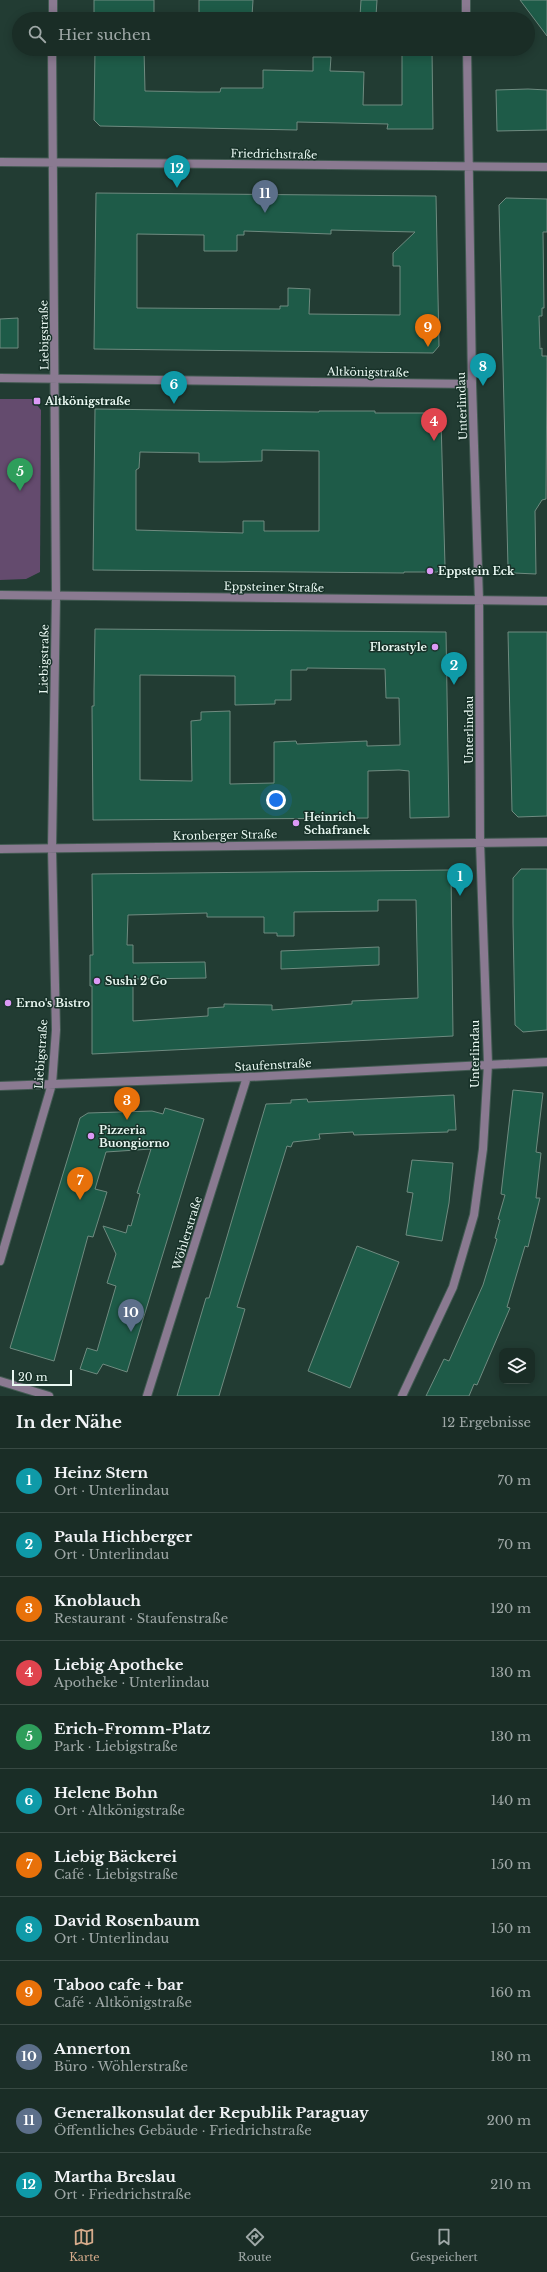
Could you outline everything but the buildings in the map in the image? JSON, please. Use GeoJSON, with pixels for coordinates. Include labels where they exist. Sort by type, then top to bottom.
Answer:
{"type":"FeatureCollection","features":[{"type":"Feature","properties":{"kind":"street"},"geometry":{"type":"LineString","coordinates":[[52,12],[53,0]]}},
{"type":"Feature","properties":{"kind":"street"},"geometry":{"type":"LineString","coordinates":[[466,0],[466,12]]}},
{"type":"Feature","properties":{"kind":"street","name":"Liebigstraße"},"geometry":{"type":"LineString","coordinates":[[0,1261],[52,1084],[56,1030],[52,849],[56,595],[56,379],[52,163],[52,56]]}},
{"type":"Feature","properties":{"kind":"street","name":"Unterlindau"},"geometry":{"type":"LineString","coordinates":[[402,1396],[453,1287],[474,1215],[483,1149],[488,1064],[480,842],[479,600],[472,384],[467,56]]}},
{"type":"Feature","properties":{"kind":"street","name":"Friedrichstraße"},"geometry":{"type":"LineString","coordinates":[[0,162],[547,167]]}},
{"type":"Feature","properties":{"kind":"street","name":"Altkönigstraße"},"geometry":{"type":"LineString","coordinates":[[0,378],[472,384]]}},
{"type":"Feature","properties":{"kind":"street","name":"Eppsteiner Straße"},"geometry":{"type":"LineString","coordinates":[[0,595],[547,601]]}},
{"type":"Feature","properties":{"kind":"street","name":"Kronberger Straße"},"geometry":{"type":"LineString","coordinates":[[0,850],[547,842]]}},
{"type":"Feature","properties":{"kind":"street","name":"Staufenstraße"},"geometry":{"type":"LineString","coordinates":[[0,1086],[247,1077],[547,1062]]}},
{"type":"Feature","properties":{"kind":"street","name":"Wöhlerstraße"},"geometry":{"type":"LineString","coordinates":[[147,1396],[247,1077]]}},
{"type":"Feature","properties":{"kind":"street"},"geometry":{"type":"LineString","coordinates":[[0,1381],[49,1396]]}},
{"type":"Feature","properties":{"kind":"shaded area"},"geometry":{"type":"Polygon","coordinates":[[[0,399],[32,399],[41,410],[40,572],[26,579],[0,580],[0,399]]]}},
{"type":"Feature","properties":{"kind":"place","name":"Martha Breslau"},"geometry":{"type":"Point","coordinates":[177,188]}},
{"type":"Feature","properties":{"kind":"place","name":"Generalkonsulat der Republik Paraguay"},"geometry":{"type":"Point","coordinates":[265,213]}},
{"type":"Feature","properties":{"kind":"place","name":"Taboo cafe + bar"},"geometry":{"type":"Point","coordinates":[428,347]}},
{"type":"Feature","properties":{"kind":"place","name":"David Rosenbaum"},"geometry":{"type":"Point","coordinates":[483,386]}},
{"type":"Feature","properties":{"kind":"place","name":"Altkönigstraße"},"geometry":{"type":"Point","coordinates":[37,401]}},
{"type":"Feature","properties":{"kind":"place","name":"Helene Bohn"},"geometry":{"type":"Point","coordinates":[174,404]}},
{"type":"Feature","properties":{"kind":"place","name":"Liebig Apotheke"},"geometry":{"type":"Point","coordinates":[434,441]}},
{"type":"Feature","properties":{"kind":"place","name":"Erich-Fromm-Platz"},"geometry":{"type":"Point","coordinates":[20,491]}},
{"type":"Feature","properties":{"kind":"place","name":"Eppstein Eck"},"geometry":{"type":"Point","coordinates":[430,571]}},
{"type":"Feature","properties":{"kind":"place","name":"Florastyle"},"geometry":{"type":"Point","coordinates":[435,647]}},
{"type":"Feature","properties":{"kind":"place","name":"Paula Hichberger"},"geometry":{"type":"Point","coordinates":[454,685]}},
{"type":"Feature","properties":{"kind":"place","name":"Heinrich Schafranek"},"geometry":{"type":"Point","coordinates":[296,823]}},
{"type":"Feature","properties":{"kind":"place","name":"Heinz Stern"},"geometry":{"type":"Point","coordinates":[460,896]}},
{"type":"Feature","properties":{"kind":"place","name":"Sushi 2 Go"},"geometry":{"type":"Point","coordinates":[97,981]}},
{"type":"Feature","properties":{"kind":"place","name":"Erno's Bistro"},"geometry":{"type":"Point","coordinates":[8,1003]}},
{"type":"Feature","properties":{"kind":"place","name":"Knoblauch"},"geometry":{"type":"Point","coordinates":[127,1120]}},
{"type":"Feature","properties":{"kind":"place","name":"Pizzeria Buongiorno"},"geometry":{"type":"Point","coordinates":[91,1136]}},
{"type":"Feature","properties":{"kind":"place","name":"Liebig Bäckerei"},"geometry":{"type":"Point","coordinates":[80,1200]}},
{"type":"Feature","properties":{"kind":"place","name":"Annerton"},"geometry":{"type":"Point","coordinates":[131,1332]}}]}
